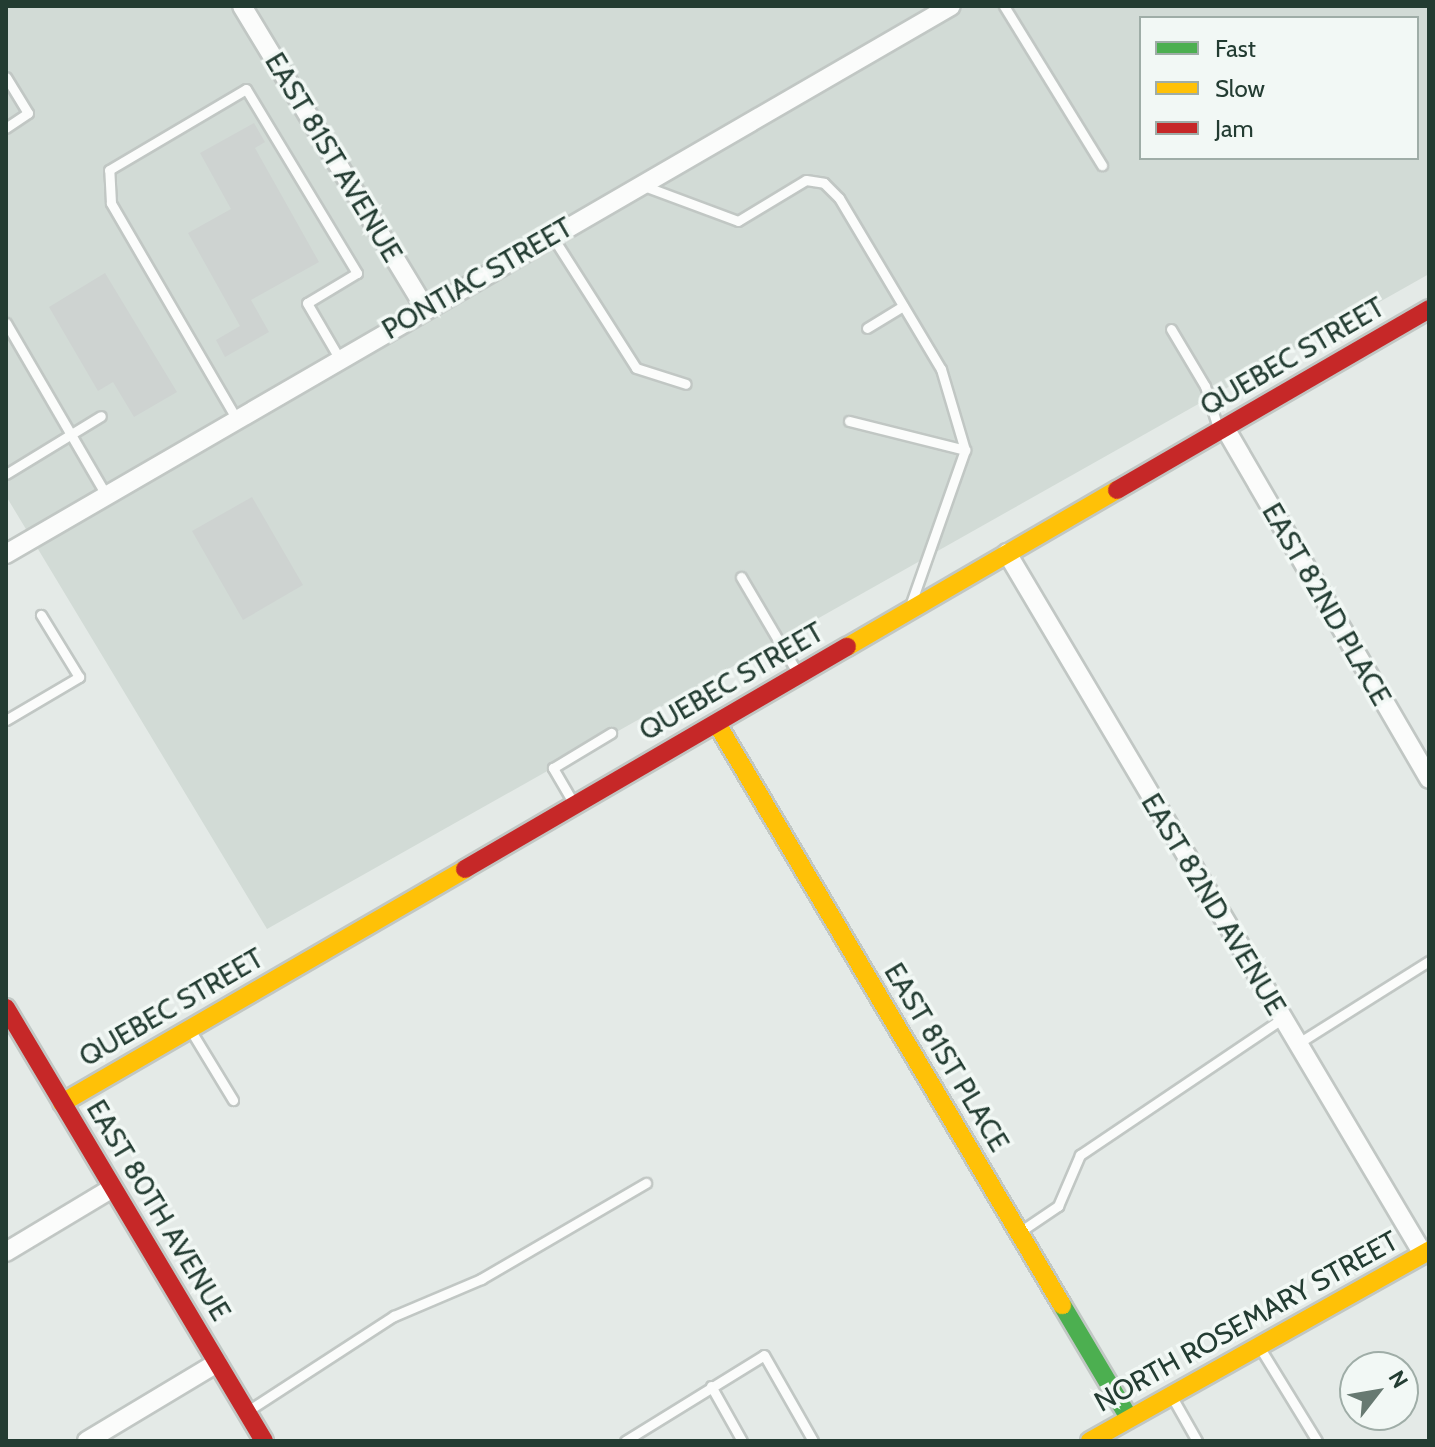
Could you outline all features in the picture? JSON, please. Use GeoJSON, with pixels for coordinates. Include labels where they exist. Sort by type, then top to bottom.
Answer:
{"type":"FeatureCollection","features":[{"type":"Feature","properties":{"kind":"street","name":"EAST 81ST AVENUE"},"geometry":{"type":"LineString","coordinates":[[242,6],[425,308]]}},
{"type":"Feature","properties":{"kind":"street","name":"PONTIAC STREET"},"geometry":{"type":"LineString","coordinates":[[6,554],[425,308],[951,6]]}},
{"type":"Feature","properties":{"kind":"street","name":"QUEBEC STREET"},"geometry":{"type":"LineString","coordinates":[[62,1103],[1429,309]]}},
{"type":"Feature","properties":{"kind":"street","name":"EAST 82ND PLACE"},"geometry":{"type":"LineString","coordinates":[[1222,430],[1429,779]]}},
{"type":"Feature","properties":{"kind":"street","name":"EAST 82ND AVENUE"},"geometry":{"type":"LineString","coordinates":[[1007,553],[1282,1019],[1426,1252]]}},
{"type":"Feature","properties":{"kind":"street","name":"EAST 81ST PLACE"},"geometry":{"type":"LineString","coordinates":[[717,724],[1129,1418]]}},
{"type":"Feature","properties":{"kind":"street","name":"EAST 80TH AVENUE"},"geometry":{"type":"LineString","coordinates":[[6,1008],[111,1189],[264,1441]]}},
{"type":"Feature","properties":{"kind":"street"},"geometry":{"type":"LineString","coordinates":[[6,1252],[111,1189]]}},
{"type":"Feature","properties":{"kind":"street","name":"NORTH ROSEMARY STREET"},"geometry":{"type":"LineString","coordinates":[[1090,1441],[1426,1252]]}},
{"type":"Feature","properties":{"kind":"street"},"geometry":{"type":"LineString","coordinates":[[87,1441],[217,1363]]}},
{"type":"Feature","properties":{"kind":"lane"},"geometry":{"type":"LineString","coordinates":[[1004,6],[1102,165]]}},
{"type":"Feature","properties":{"kind":"lane"},"geometry":{"type":"LineString","coordinates":[[6,77],[28,113],[6,128]]}},
{"type":"Feature","properties":{"kind":"lane"},"geometry":{"type":"LineString","coordinates":[[236,418],[111,203],[109,170],[246,89],[357,273],[307,303],[339,358]]}},
{"type":"Feature","properties":{"kind":"lane"},"geometry":{"type":"LineString","coordinates":[[641,185],[738,221],[806,180],[824,183],[903,306],[941,369],[965,450],[907,611]]}},
{"type":"Feature","properties":{"kind":"lane"},"geometry":{"type":"LineString","coordinates":[[552,236],[636,368],[686,384]]}},
{"type":"Feature","properties":{"kind":"lane"},"geometry":{"type":"LineString","coordinates":[[867,328],[903,306]]}},
{"type":"Feature","properties":{"kind":"lane"},"geometry":{"type":"LineString","coordinates":[[6,323],[106,495]]}},
{"type":"Feature","properties":{"kind":"lane"},"geometry":{"type":"LineString","coordinates":[[1171,329],[1205,386],[1222,430]]}},
{"type":"Feature","properties":{"kind":"lane"},"geometry":{"type":"LineString","coordinates":[[6,474],[101,416]]}},
{"type":"Feature","properties":{"kind":"lane"},"geometry":{"type":"LineString","coordinates":[[849,421],[965,450]]}},
{"type":"Feature","properties":{"kind":"lane"},"geometry":{"type":"LineString","coordinates":[[741,577],[799,675]]}},
{"type":"Feature","properties":{"kind":"lane"},"geometry":{"type":"LineString","coordinates":[[6,720],[79,677],[41,615]]}},
{"type":"Feature","properties":{"kind":"lane"},"geometry":{"type":"LineString","coordinates":[[574,804],[553,768],[611,733]]}},
{"type":"Feature","properties":{"kind":"lane"},"geometry":{"type":"LineString","coordinates":[[1297,1044],[1429,961]]}},
{"type":"Feature","properties":{"kind":"lane"},"geometry":{"type":"LineString","coordinates":[[1018,1233],[1058,1206],[1080,1155],[1282,1019]]}},
{"type":"Feature","properties":{"kind":"lane"},"geometry":{"type":"LineString","coordinates":[[189,1028],[233,1100]]}},
{"type":"Feature","properties":{"kind":"lane"},"geometry":{"type":"LineString","coordinates":[[247,1412],[394,1316],[481,1279],[646,1183]]}},
{"type":"Feature","properties":{"kind":"lane"},"geometry":{"type":"LineString","coordinates":[[1260,1348],[1317,1441]]}},
{"type":"Feature","properties":{"kind":"lane"},"geometry":{"type":"LineString","coordinates":[[625,1441],[764,1355],[813,1441]]}},
{"type":"Feature","properties":{"kind":"lane"},"geometry":{"type":"LineString","coordinates":[[711,1386],[742,1441]]}},
{"type":"Feature","properties":{"kind":"lane"},"geometry":{"type":"LineString","coordinates":[[1172,1397],[1197,1441]]}},
{"type":"Feature","properties":{"kind":"shaded area"},"geometry":{"type":"Polygon","coordinates":[[[6,6],[1429,6],[1429,274],[267,929],[6,496],[6,6]]]}},
{"type":"Feature","properties":{"kind":"building"},"geometry":{"type":"Polygon","coordinates":[[[254,123],[265,142],[255,148],[319,262],[251,300],[269,332],[225,357],[216,340],[240,326],[188,233],[231,209],[200,153],[254,123]]]}},
{"type":"Feature","properties":{"kind":"building"},"geometry":{"type":"Polygon","coordinates":[[[105,273],[177,392],[134,417],[113,382],[98,391],[49,307],[105,273]]]}},
{"type":"Feature","properties":{"kind":"building"},"geometry":{"type":"Polygon","coordinates":[[[252,497],[303,585],[243,620],[192,531],[252,497]]]}},
{"type":"Feature","properties":{"kind":"traffic: fast"},"geometry":{"type":"LineString","coordinates":[[1062,1305],[1129,1418]]}},
{"type":"Feature","properties":{"kind":"traffic: slow"},"geometry":{"type":"LineString","coordinates":[[847,647],[1117,490]]}},
{"type":"Feature","properties":{"kind":"traffic: slow"},"geometry":{"type":"LineString","coordinates":[[717,724],[1062,1305]]}},
{"type":"Feature","properties":{"kind":"traffic: slow"},"geometry":{"type":"LineString","coordinates":[[62,1103],[465,869]]}},
{"type":"Feature","properties":{"kind":"traffic: slow"},"geometry":{"type":"LineString","coordinates":[[1090,1441],[1429,1251]]}},
{"type":"Feature","properties":{"kind":"traffic: jam"},"geometry":{"type":"LineString","coordinates":[[1117,490],[1429,309]]}},
{"type":"Feature","properties":{"kind":"traffic: jam"},"geometry":{"type":"LineString","coordinates":[[465,869],[847,647]]}},
{"type":"Feature","properties":{"kind":"traffic: jam"},"geometry":{"type":"LineString","coordinates":[[6,1008],[264,1441]]}}]}
